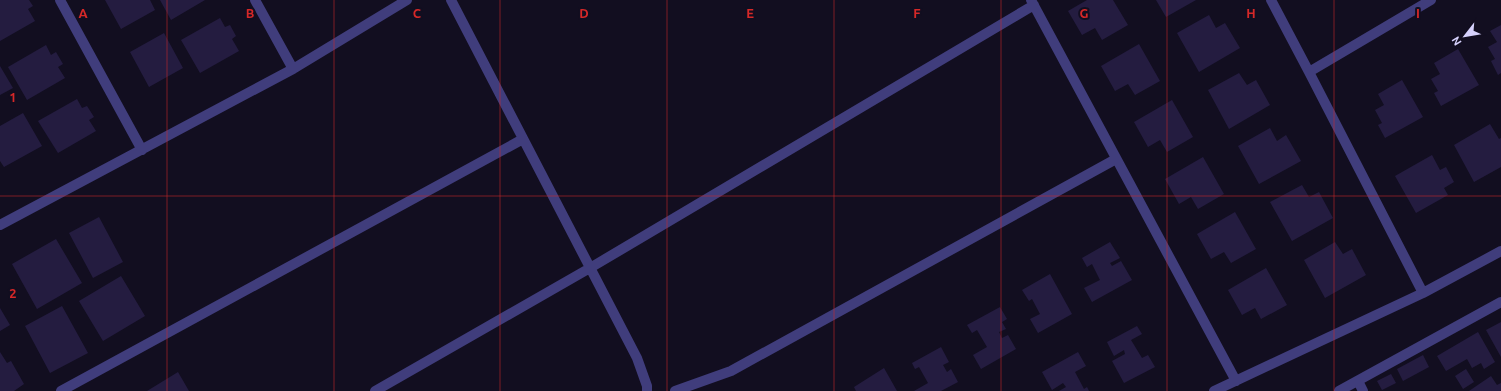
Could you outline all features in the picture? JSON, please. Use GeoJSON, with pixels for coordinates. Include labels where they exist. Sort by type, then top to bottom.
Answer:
{"type":"FeatureCollection","features":[{"type":"Feature","properties":{"kind":"street"},"geometry":{"type":"LineString","coordinates":[[60,0],[142,150]]}},
{"type":"Feature","properties":{"kind":"street"},"geometry":{"type":"LineString","coordinates":[[255,0],[293,69]]}},
{"type":"Feature","properties":{"kind":"street"},"geometry":{"type":"LineString","coordinates":[[0,225],[293,69],[407,0]]}},
{"type":"Feature","properties":{"kind":"street"},"geometry":{"type":"LineString","coordinates":[[451,0],[637,358],[647,386],[647,391]]}},
{"type":"Feature","properties":{"kind":"street"},"geometry":{"type":"LineString","coordinates":[[1271,0],[1423,293]]}},
{"type":"Feature","properties":{"kind":"street"},"geometry":{"type":"LineString","coordinates":[[1309,72],[1431,0]]}},
{"type":"Feature","properties":{"kind":"street"},"geometry":{"type":"LineString","coordinates":[[374,391],[590,268],[1033,2],[1236,381]]}},
{"type":"Feature","properties":{"kind":"street"},"geometry":{"type":"LineString","coordinates":[[61,391],[523,139]]}},
{"type":"Feature","properties":{"kind":"street"},"geometry":{"type":"LineString","coordinates":[[674,391],[731,371],[1116,159]]}},
{"type":"Feature","properties":{"kind":"street"},"geometry":{"type":"LineString","coordinates":[[1214,391],[1423,293],[1501,251]]}},
{"type":"Feature","properties":{"kind":"street"},"geometry":{"type":"LineString","coordinates":[[1339,391],[1501,302]]}},
{"type":"Feature","properties":{"kind":"street"},"geometry":{"type":"LineString","coordinates":[[1358,381],[1363,391]]}},
{"type":"Feature","properties":{"kind":"building"},"geometry":{"type":"Polygon","coordinates":[[[0,0],[29,0],[33,6],[28,9],[35,21],[0,41],[0,0]]]}},
{"type":"Feature","properties":{"kind":"building"},"geometry":{"type":"Polygon","coordinates":[[[105,0],[150,0],[155,10],[121,29],[105,0]]]}},
{"type":"Feature","properties":{"kind":"building"},"geometry":{"type":"Polygon","coordinates":[[[160,0],[205,0],[171,20],[160,0]]]}},
{"type":"Feature","properties":{"kind":"building"},"geometry":{"type":"Polygon","coordinates":[[[1087,0],[1113,0],[1128,25],[1102,40],[1095,28],[1082,35],[1068,11],[1087,0]]]}},
{"type":"Feature","properties":{"kind":"building"},"geometry":{"type":"Polygon","coordinates":[[[1156,0],[1196,0],[1166,17],[1156,0]]]}},
{"type":"Feature","properties":{"kind":"building"},"geometry":{"type":"Polygon","coordinates":[[[1209,15],[1216,28],[1225,23],[1240,48],[1199,72],[1177,33],[1209,15]]]}},
{"type":"Feature","properties":{"kind":"building"},"geometry":{"type":"Polygon","coordinates":[[[220,18],[225,27],[230,25],[236,36],[232,39],[239,51],[200,73],[181,40],[220,18]]]}},
{"type":"Feature","properties":{"kind":"building"},"geometry":{"type":"Polygon","coordinates":[[[1501,25],[1501,73],[1498,75],[1491,61],[1495,59],[1488,47],[1497,42],[1490,31],[1501,25]]]}},
{"type":"Feature","properties":{"kind":"building"},"geometry":{"type":"Polygon","coordinates":[[[164,33],[183,68],[149,87],[130,52],[164,33]]]}},
{"type":"Feature","properties":{"kind":"building"},"geometry":{"type":"Polygon","coordinates":[[[1139,44],[1160,81],[1135,95],[1128,84],[1115,91],[1101,66],[1139,44]]]}},
{"type":"Feature","properties":{"kind":"building"},"geometry":{"type":"Polygon","coordinates":[[[46,45],[51,55],[56,52],[63,64],[58,67],[65,78],[27,100],[8,67],[46,45]]]}},
{"type":"Feature","properties":{"kind":"building"},"geometry":{"type":"Polygon","coordinates":[[[1458,49],[1479,85],[1441,106],[1434,93],[1438,91],[1431,79],[1440,74],[1434,63],[1458,49]]]}},
{"type":"Feature","properties":{"kind":"building"},"geometry":{"type":"Polygon","coordinates":[[[0,66],[13,88],[0,95],[0,66]]]}},
{"type":"Feature","properties":{"kind":"building"},"geometry":{"type":"Polygon","coordinates":[[[1239,73],[1247,85],[1256,80],[1270,105],[1229,129],[1208,90],[1239,73]]]}},
{"type":"Feature","properties":{"kind":"building"},"geometry":{"type":"Polygon","coordinates":[[[1402,80],[1423,117],[1385,138],[1378,125],[1382,123],[1375,110],[1384,105],[1378,94],[1402,80]]]}},
{"type":"Feature","properties":{"kind":"building"},"geometry":{"type":"Polygon","coordinates":[[[77,99],[82,108],[87,106],[94,117],[89,120],[96,131],[58,153],[38,121],[77,99]]]}},
{"type":"Feature","properties":{"kind":"building"},"geometry":{"type":"Polygon","coordinates":[[[1172,100],[1193,137],[1167,152],[1160,140],[1148,147],[1134,122],[1172,100]]]}},
{"type":"Feature","properties":{"kind":"building"},"geometry":{"type":"Polygon","coordinates":[[[23,113],[42,146],[4,167],[0,161],[0,126],[23,113]]]}},
{"type":"Feature","properties":{"kind":"building"},"geometry":{"type":"Polygon","coordinates":[[[1490,124],[1499,139],[1501,138],[1501,167],[1474,182],[1454,145],[1490,124]]]}},
{"type":"Feature","properties":{"kind":"building"},"geometry":{"type":"Polygon","coordinates":[[[1270,128],[1277,141],[1286,135],[1301,161],[1259,184],[1238,146],[1270,128]]]}},
{"type":"Feature","properties":{"kind":"building"},"geometry":{"type":"Polygon","coordinates":[[[1432,155],[1440,170],[1446,167],[1454,182],[1444,188],[1448,195],[1416,213],[1395,176],[1432,155]]]}},
{"type":"Feature","properties":{"kind":"building"},"geometry":{"type":"Polygon","coordinates":[[[1203,157],[1224,194],[1198,209],[1191,197],[1179,204],[1165,179],[1203,157]]]}},
{"type":"Feature","properties":{"kind":"building"},"geometry":{"type":"Polygon","coordinates":[[[1302,185],[1309,197],[1319,192],[1333,218],[1292,241],[1270,202],[1302,185]]]}},
{"type":"Feature","properties":{"kind":"building"},"geometry":{"type":"Polygon","coordinates":[[[1235,212],[1256,249],[1231,263],[1224,252],[1211,259],[1197,234],[1235,212]]]}},
{"type":"Feature","properties":{"kind":"building"},"geometry":{"type":"Polygon","coordinates":[[[99,217],[123,262],[93,278],[69,233],[99,217]]]}},
{"type":"Feature","properties":{"kind":"building"},"geometry":{"type":"Polygon","coordinates":[[[56,239],[82,283],[37,309],[12,264],[56,239]]]}},
{"type":"Feature","properties":{"kind":"building"},"geometry":{"type":"Polygon","coordinates":[[[1110,242],[1120,258],[1110,263],[1112,266],[1121,261],[1132,280],[1092,302],[1084,288],[1100,280],[1092,264],[1087,267],[1082,258],[1110,242]]]}},
{"type":"Feature","properties":{"kind":"building"},"geometry":{"type":"Polygon","coordinates":[[[1335,242],[1343,254],[1352,249],[1366,275],[1325,298],[1304,260],[1335,242]]]}},
{"type":"Feature","properties":{"kind":"building"},"geometry":{"type":"Polygon","coordinates":[[[1266,268],[1287,305],[1261,319],[1255,308],[1242,315],[1228,290],[1266,268]]]}},
{"type":"Feature","properties":{"kind":"building"},"geometry":{"type":"Polygon","coordinates":[[[1050,274],[1072,314],[1038,333],[1030,319],[1040,314],[1032,299],[1029,301],[1022,290],[1050,274]]]}},
{"type":"Feature","properties":{"kind":"building"},"geometry":{"type":"Polygon","coordinates":[[[121,276],[145,316],[103,341],[79,301],[121,276]]]}},
{"type":"Feature","properties":{"kind":"building"},"geometry":{"type":"Polygon","coordinates":[[[62,306],[88,353],[50,373],[25,326],[62,306]]]}},
{"type":"Feature","properties":{"kind":"building"},"geometry":{"type":"Polygon","coordinates":[[[1000,307],[1007,319],[1002,322],[1006,329],[999,332],[1002,338],[1008,335],[1016,349],[981,369],[973,355],[987,347],[977,330],[972,333],[967,325],[1000,307]]]}},
{"type":"Feature","properties":{"kind":"building"},"geometry":{"type":"Polygon","coordinates":[[[0,308],[10,325],[0,331],[0,308]]]}},
{"type":"Feature","properties":{"kind":"building"},"geometry":{"type":"Polygon","coordinates":[[[1501,322],[1501,357],[1486,330],[1501,322]]]}},
{"type":"Feature","properties":{"kind":"building"},"geometry":{"type":"Polygon","coordinates":[[[1137,326],[1142,334],[1131,340],[1142,358],[1148,355],[1155,367],[1124,383],[1112,361],[1125,354],[1124,350],[1114,356],[1107,342],[1137,326]]]}},
{"type":"Feature","properties":{"kind":"building"},"geometry":{"type":"Polygon","coordinates":[[[1478,332],[1495,362],[1484,369],[1481,363],[1472,368],[1467,359],[1446,371],[1437,356],[1478,332]]]}},
{"type":"Feature","properties":{"kind":"building"},"geometry":{"type":"Polygon","coordinates":[[[941,347],[949,362],[943,365],[947,372],[951,369],[958,382],[941,391],[914,391],[928,383],[919,367],[915,369],[912,363],[941,347]]]}},
{"type":"Feature","properties":{"kind":"building"},"geometry":{"type":"Polygon","coordinates":[[[0,352],[7,363],[11,361],[24,384],[14,391],[0,391],[0,352]]]}},
{"type":"Feature","properties":{"kind":"building"},"geometry":{"type":"Polygon","coordinates":[[[1078,352],[1086,366],[1075,372],[1084,389],[1087,387],[1089,391],[1059,391],[1066,387],[1063,383],[1052,390],[1042,372],[1078,352]]]}},
{"type":"Feature","properties":{"kind":"building"},"geometry":{"type":"Polygon","coordinates":[[[1423,355],[1429,367],[1403,381],[1397,369],[1423,355]]]}},
{"type":"Feature","properties":{"kind":"building"},"geometry":{"type":"Polygon","coordinates":[[[884,368],[897,391],[856,391],[854,387],[884,368]]]}},
{"type":"Feature","properties":{"kind":"building"},"geometry":{"type":"Polygon","coordinates":[[[1466,369],[1474,382],[1463,389],[1455,376],[1466,369]]]}},
{"type":"Feature","properties":{"kind":"building"},"geometry":{"type":"Polygon","coordinates":[[[178,372],[189,391],[147,391],[178,372]]]}},
{"type":"Feature","properties":{"kind":"building"},"geometry":{"type":"Polygon","coordinates":[[[1391,374],[1396,383],[1382,390],[1377,381],[1391,374]]]}},
{"type":"Feature","properties":{"kind":"building"},"geometry":{"type":"Polygon","coordinates":[[[1491,376],[1497,385],[1501,383],[1501,391],[1469,391],[1491,376]]]}}]}
